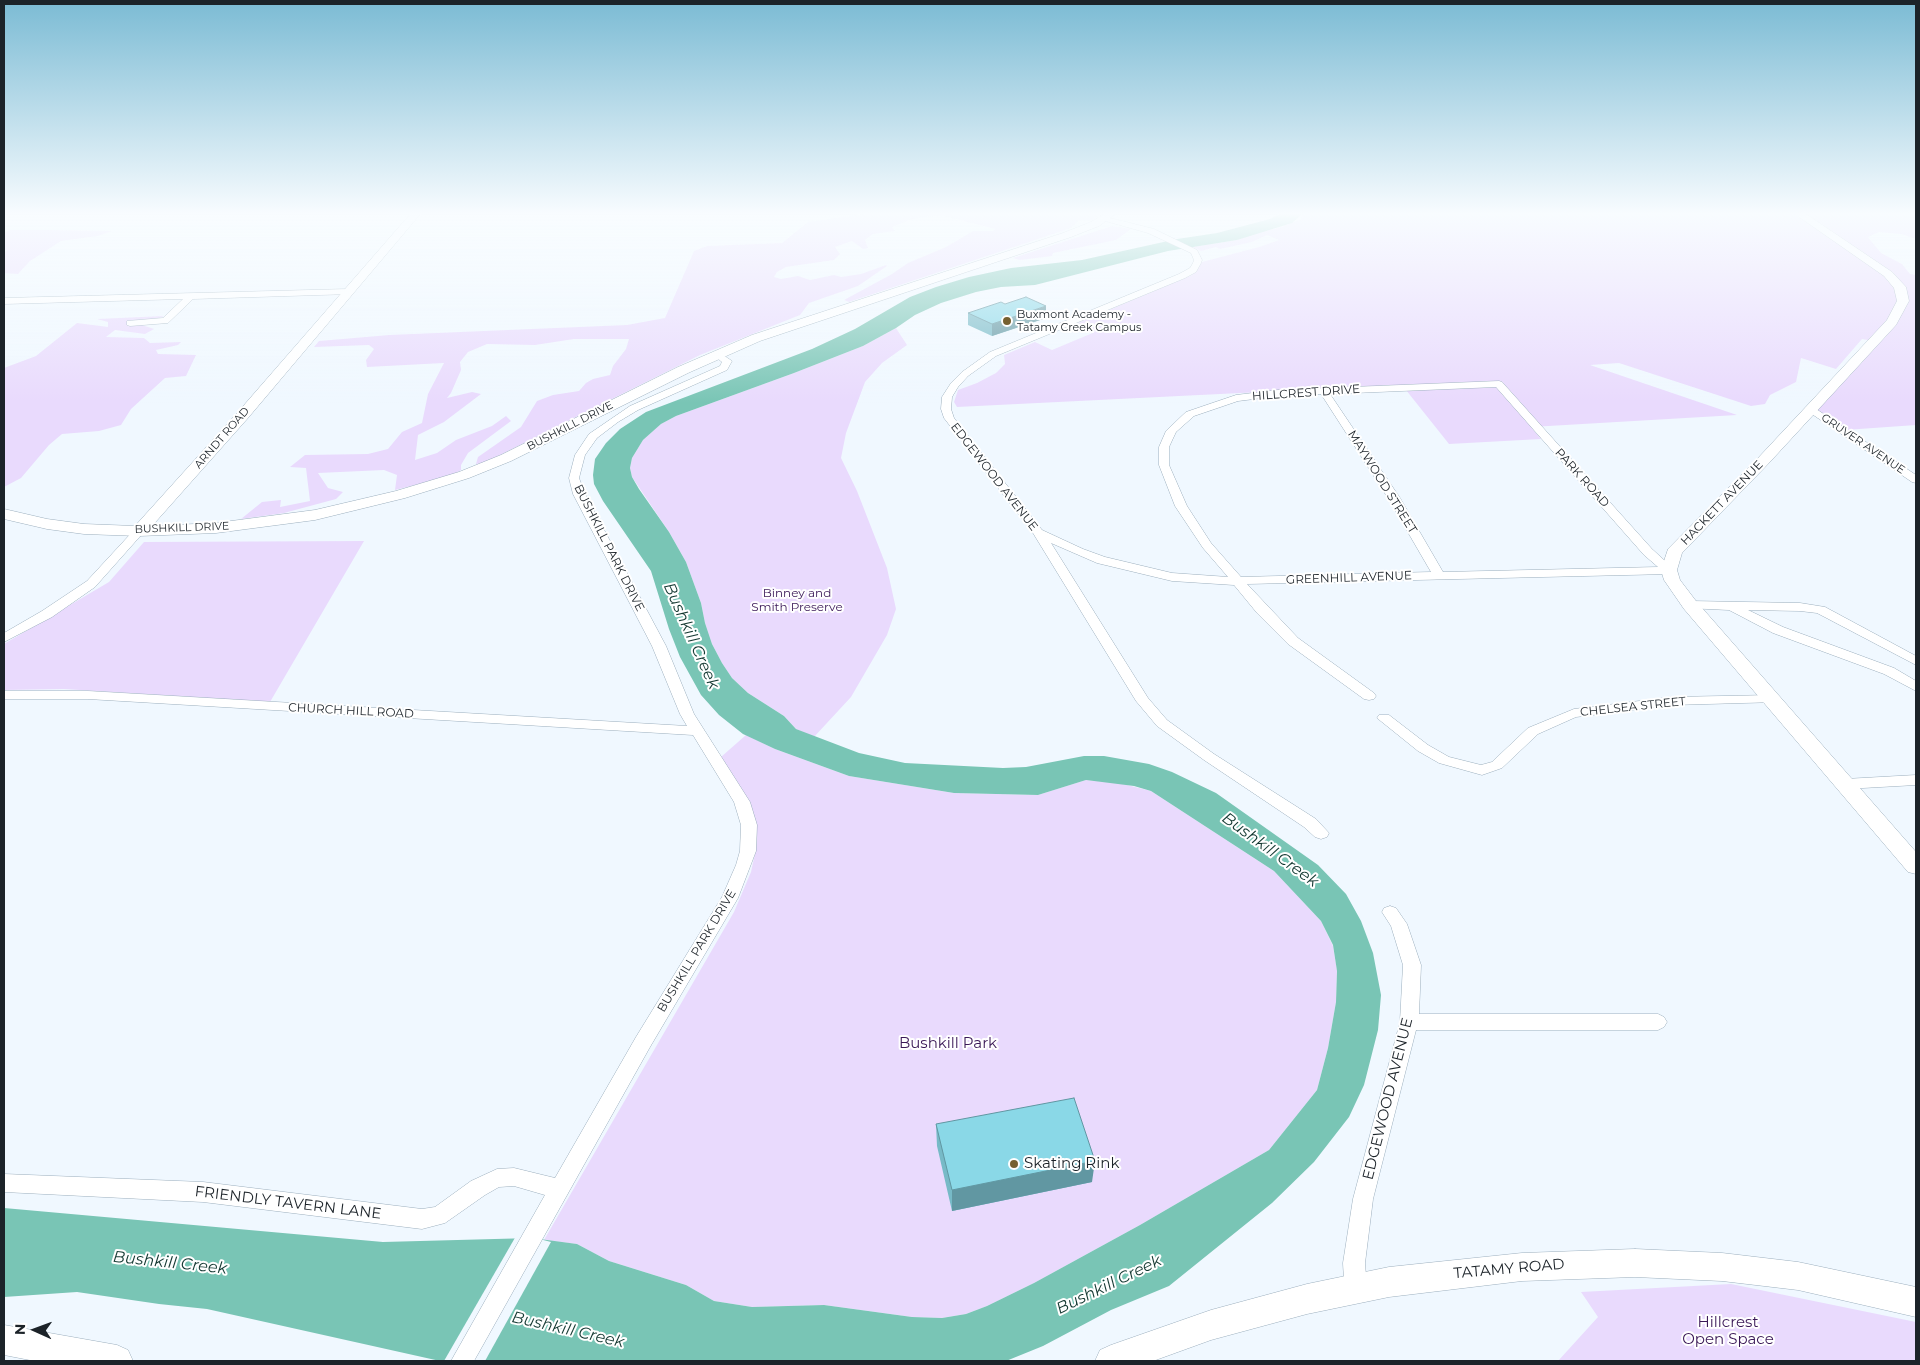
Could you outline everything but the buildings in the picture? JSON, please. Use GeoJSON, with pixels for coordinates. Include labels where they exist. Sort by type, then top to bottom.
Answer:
{"type":"FeatureCollection","features":[{"type":"Feature","properties":{"kind":"main road","name":"ARNDT ROAD"},"geometry":{"type":"LineString","coordinates":[[139,531],[212,451],[362,276]]}},
{"type":"Feature","properties":{"kind":"main road","name":"BUSHKILL DRIVE"},"geometry":{"type":"LineString","coordinates":[[4,514],[63,526],[139,531],[216,528],[266,523],[357,506],[434,485],[513,455],[717,354],[785,328],[944,276]]}},
{"type":"Feature","properties":{"kind":"main road","name":"HACKETT AVENUE"},"geometry":{"type":"LineString","coordinates":[[1668,570],[1674,552],[1764,460],[1810,408],[1892,322],[1902,301],[1900,287],[1890,276]]}},
{"type":"Feature","properties":{"kind":"main road"},"geometry":{"type":"LineString","coordinates":[[1668,570],[1672,580],[1690,605],[1916,866]]}},
{"type":"Feature","properties":{"kind":"main road","name":"TATAMY ROAD"},"geometry":{"type":"LineString","coordinates":[[1111,1361],[1211,1325],[1307,1299],[1440,1275],[1514,1268],[1657,1263],[1722,1267],[1781,1274],[1916,1302]]}},
{"type":"Feature","properties":{"kind":"main road"},"geometry":{"type":"LineString","coordinates":[[4,1340],[117,1361]]}},
{"type":"Feature","properties":{"kind":"street","name":"EDGEWOOD AVENUE"},"geometry":{"type":"LineString","coordinates":[[1182,276],[993,354],[965,374],[954,385],[948,397],[946,410],[963,439],[1038,532],[1143,701],[1162,723],[1208,757],[1310,823],[1322,833]]}},
{"type":"Feature","properties":{"kind":"street"},"geometry":{"type":"LineString","coordinates":[[4,301],[348,292]]}},
{"type":"Feature","properties":{"kind":"street"},"geometry":{"type":"LineString","coordinates":[[130,323],[165,321],[192,295]]}},
{"type":"Feature","properties":{"kind":"street","name":"BUSHKILL PARK DRIVE"},"geometry":{"type":"LineString","coordinates":[[462,1361],[648,1034],[724,910],[744,865],[748,851],[749,825],[742,802],[684,707],[659,646],[579,494],[574,478],[580,454],[594,436],[614,420],[634,408],[724,368],[726,361],[717,354]]}},
{"type":"Feature","properties":{"kind":"street","name":"HILLCREST DRIVE"},"geometry":{"type":"LineString","coordinates":[[1369,696],[1293,641],[1236,581],[1186,514],[1171,485],[1164,465],[1164,447],[1170,431],[1190,414],[1236,398],[1322,390],[1499,384]]}},
{"type":"Feature","properties":{"kind":"street","name":"PARK ROAD"},"geometry":{"type":"LineString","coordinates":[[1499,384],[1648,552],[1668,570]]}},
{"type":"Feature","properties":{"kind":"street","name":"MAYWOOD STREET"},"geometry":{"type":"LineString","coordinates":[[1322,390],[1394,498],[1439,575]]}},
{"type":"Feature","properties":{"kind":"street","name":"GRUVER AVENUE"},"geometry":{"type":"LineString","coordinates":[[1810,408],[1916,480]]}},
{"type":"Feature","properties":{"kind":"street","name":"ARNDT ROAD"},"geometry":{"type":"LineString","coordinates":[[4,638],[52,610],[91,584],[139,531]]}},
{"type":"Feature","properties":{"kind":"street","name":"GREENHILL AVENUE"},"geometry":{"type":"LineString","coordinates":[[1038,532],[1078,552],[1127,567],[1172,577],[1236,581],[1668,570]]}},
{"type":"Feature","properties":{"kind":"street"},"geometry":{"type":"LineString","coordinates":[[1690,605],[1800,607],[1820,610],[1916,661]]}},
{"type":"Feature","properties":{"kind":"street"},"geometry":{"type":"LineString","coordinates":[[1730,606],[1771,627],[1889,672],[1916,687]]}},
{"type":"Feature","properties":{"kind":"street","name":"CHURCH HILL ROAD"},"geometry":{"type":"LineString","coordinates":[[4,695],[88,695],[697,731]]}},
{"type":"Feature","properties":{"kind":"street","name":"CHELSEA STREET"},"geometry":{"type":"LineString","coordinates":[[1384,718],[1423,748],[1444,760],[1482,770],[1497,765],[1533,731],[1552,720],[1574,713],[1672,701],[1773,699]]}},
{"type":"Feature","properties":{"kind":"street"},"geometry":{"type":"LineString","coordinates":[[1845,784],[1916,780]]}},
{"type":"Feature","properties":{"kind":"street","name":"EDGEWOOD AVENUE"},"geometry":{"type":"LineString","coordinates":[[1361,1288],[1355,1280],[1354,1263],[1362,1199],[1409,1022],[1412,992],[1412,965],[1399,924],[1390,912]]}},
{"type":"Feature","properties":{"kind":"street"},"geometry":{"type":"LineString","coordinates":[[1409,1022],[1658,1022]]}},
{"type":"Feature","properties":{"kind":"street","name":"FRIENDLY TAVERN LANE"},"geometry":{"type":"LineString","coordinates":[[4,1183],[203,1192],[422,1219],[447,1211],[478,1188],[497,1178],[514,1177],[559,1189]]}},
{"type":"Feature","properties":{"kind":"green space"},"geometry":{"type":"Polygon","coordinates":[[[683,276],[775,276],[774,277],[781,279],[798,276],[810,280],[831,276],[873,276],[858,286],[809,303],[800,315],[700,355],[484,463],[476,464],[478,457],[521,427],[537,401],[553,395],[579,391],[586,383],[593,379],[610,375],[613,366],[626,349],[629,339],[574,339],[535,345],[487,344],[468,352],[460,362],[461,370],[447,398],[472,392],[481,394],[444,422],[418,435],[415,460],[437,453],[456,440],[492,426],[506,416],[511,421],[468,453],[461,465],[461,470],[451,476],[395,490],[397,475],[384,470],[318,473],[328,488],[343,492],[336,499],[284,513],[241,519],[262,502],[281,500],[280,507],[310,501],[306,468],[290,467],[305,455],[368,454],[388,449],[402,432],[422,423],[428,394],[444,363],[367,367],[366,360],[374,349],[369,345],[314,347],[319,341],[389,335],[627,325],[665,318],[683,276]]]}},
{"type":"Feature","properties":{"kind":"green space"},"geometry":{"type":"Polygon","coordinates":[[[889,276],[928,276],[849,302],[844,300],[889,276]]]}},
{"type":"Feature","properties":{"kind":"green space"},"geometry":{"type":"Polygon","coordinates":[[[1190,276],[1916,276],[1916,425],[1845,430],[1810,408],[1873,341],[1862,339],[1836,369],[1801,358],[1796,382],[1770,395],[1765,404],[1751,406],[1619,363],[1590,365],[1737,415],[1531,427],[1541,439],[1449,444],[1402,385],[957,407],[954,402],[958,390],[996,373],[1005,364],[1004,355],[1035,342],[1052,350],[1095,332],[1078,323],[1190,276]]]}},
{"type":"Feature","properties":{"kind":"green space"},"geometry":{"type":"Polygon","coordinates":[[[164,316],[142,325],[154,329],[145,334],[115,330],[106,337],[144,338],[150,343],[181,342],[178,345],[156,350],[158,354],[196,355],[186,376],[165,378],[131,409],[121,425],[99,431],[62,434],[49,445],[21,478],[4,487],[4,368],[36,356],[77,323],[108,327],[108,322],[97,319],[164,316]]]}},
{"type":"Feature","properties":{"kind":"green space","name":"Binney and Smith Preserve"},"geometry":{"type":"Polygon","coordinates":[[[896,328],[907,345],[882,363],[865,382],[846,433],[841,458],[857,491],[887,568],[896,609],[887,635],[851,697],[814,737],[796,729],[784,716],[748,693],[732,678],[722,663],[712,644],[701,603],[686,562],[669,532],[632,477],[630,468],[632,458],[643,440],[661,424],[676,416],[863,346],[896,328]]]}},
{"type":"Feature","properties":{"kind":"green space"},"geometry":{"type":"Polygon","coordinates":[[[364,541],[270,702],[64,689],[4,690],[4,644],[109,582],[144,542],[364,541]]]}},
{"type":"Feature","properties":{"kind":"green space","name":"Bushkill Park"},"geometry":{"type":"Polygon","coordinates":[[[746,735],[775,749],[849,776],[954,793],[1038,795],[1086,780],[1119,783],[1151,791],[1274,871],[1321,921],[1333,946],[1337,970],[1336,1002],[1328,1048],[1317,1090],[1269,1150],[1140,1225],[1034,1283],[966,1314],[942,1318],[912,1317],[824,1305],[752,1307],[714,1301],[686,1285],[609,1261],[577,1244],[544,1240],[734,912],[751,872],[756,849],[756,822],[749,801],[721,757],[746,735]]]}},
{"type":"Feature","properties":{"kind":"green space","name":"Hillcrest Open Space"},"geometry":{"type":"Polygon","coordinates":[[[1731,1284],[1916,1322],[1916,1361],[1558,1361],[1598,1317],[1581,1292],[1731,1284]]]}},
{"type":"Feature","properties":{"kind":"water","name":"Bushkill Creek"},"geometry":{"type":"Polygon","coordinates":[[[1071,276],[1035,285],[1001,287],[976,292],[941,303],[915,315],[863,346],[676,416],[661,424],[643,440],[632,458],[630,468],[632,477],[669,532],[686,562],[701,603],[712,644],[722,663],[732,678],[748,693],[784,716],[796,729],[859,753],[905,763],[1003,768],[1026,767],[1084,756],[1104,756],[1149,764],[1172,772],[1216,793],[1318,865],[1346,894],[1361,921],[1373,953],[1381,995],[1378,1030],[1364,1085],[1349,1117],[1314,1162],[1272,1203],[1169,1286],[1111,1310],[1043,1346],[1006,1361],[440,1361],[207,1309],[77,1292],[4,1297],[4,1208],[383,1242],[532,1238],[577,1244],[609,1261],[686,1285],[714,1301],[752,1307],[824,1305],[912,1317],[942,1318],[966,1314],[1034,1283],[1140,1225],[1269,1150],[1317,1090],[1328,1048],[1336,1002],[1337,971],[1333,945],[1321,921],[1274,871],[1151,791],[1134,786],[1086,780],[1038,795],[954,793],[849,776],[775,749],[743,734],[719,715],[701,695],[680,657],[651,571],[603,501],[594,484],[595,459],[606,443],[620,429],[646,412],[812,349],[855,329],[910,297],[969,277],[1071,276]]]}},
{"type":"Feature","properties":{"kind":"pier"},"geometry":{"type":"Polygon","coordinates":[[[516,1236],[528,1236],[551,1242],[485,1361],[444,1361],[516,1236]]]}},
{"type":"Feature","properties":{"kind":"place","name":"Buxmont Academy - Tatamy Creek Campus"},"geometry":{"type":"Point","coordinates":[1007,321]}},
{"type":"Feature","properties":{"kind":"place","name":"Skating Rink"},"geometry":{"type":"Point","coordinates":[1014,1164]}}]}
